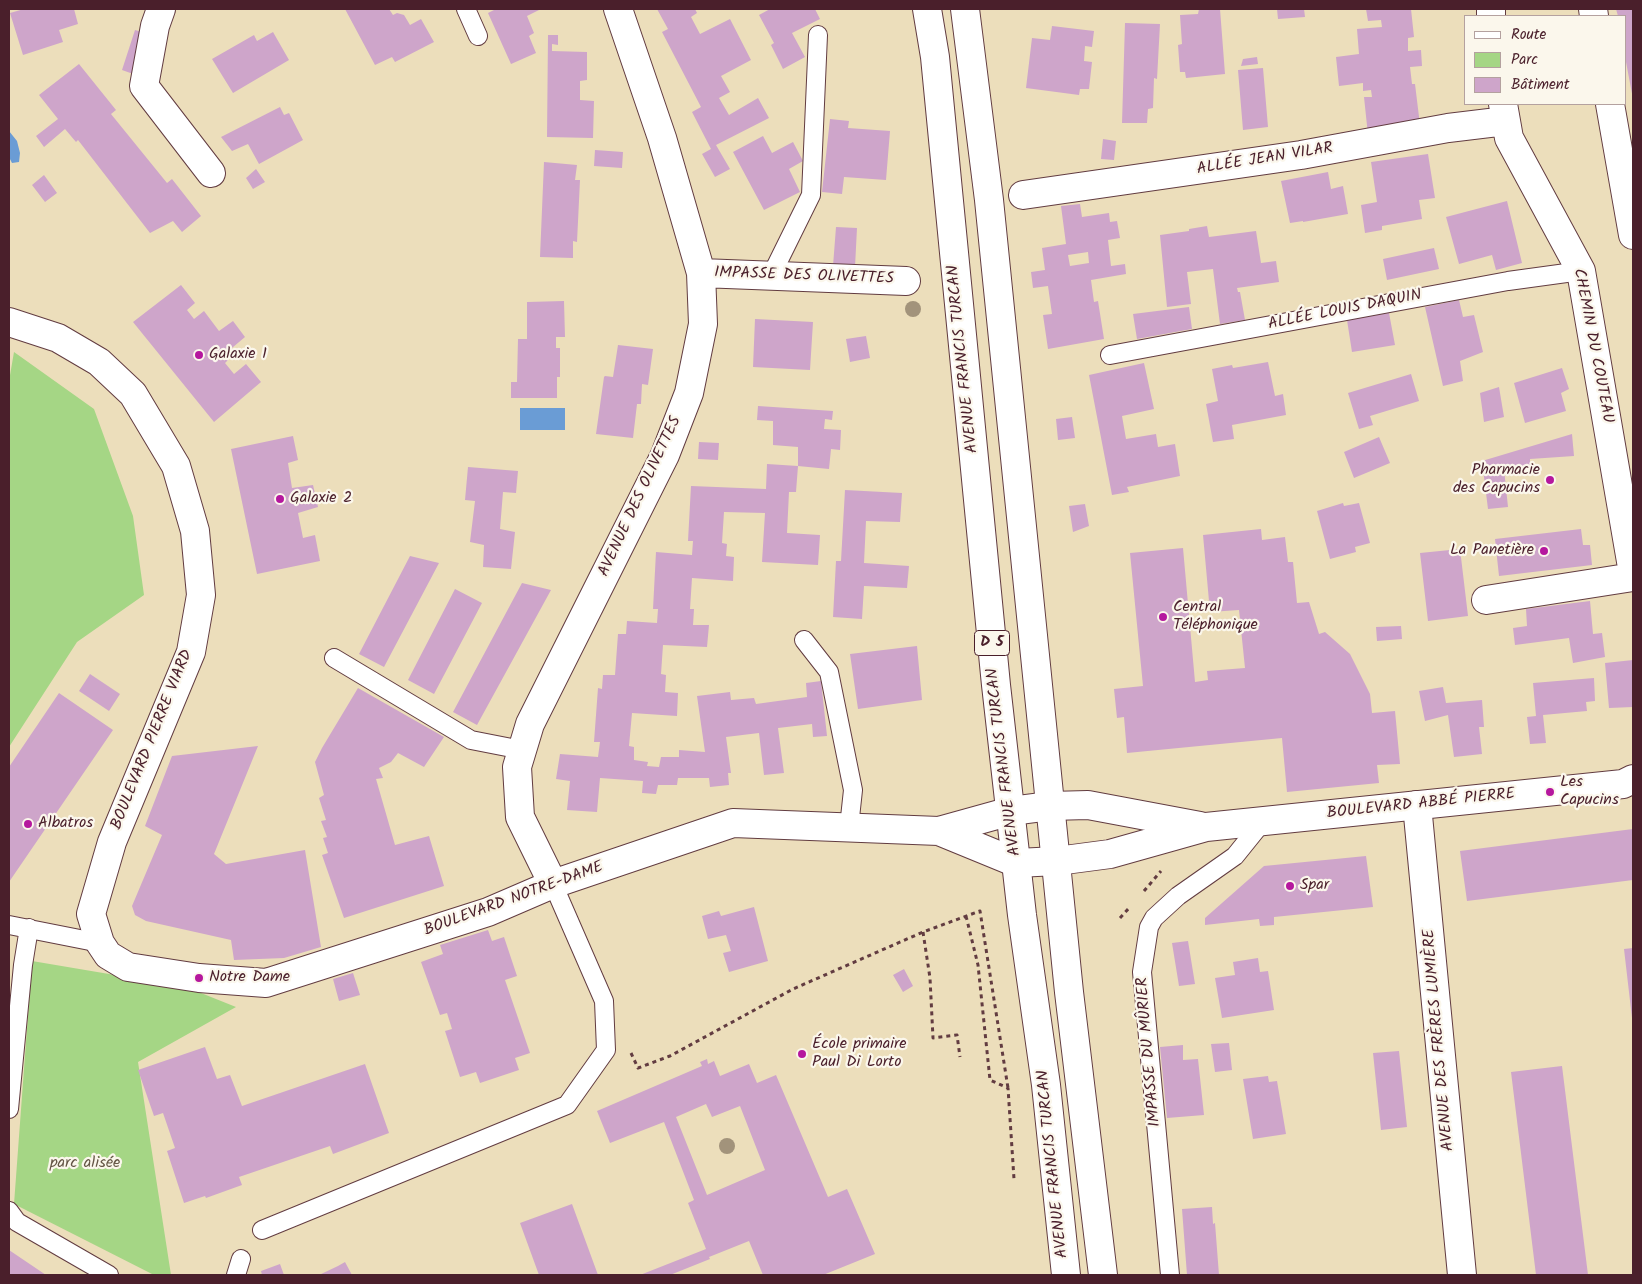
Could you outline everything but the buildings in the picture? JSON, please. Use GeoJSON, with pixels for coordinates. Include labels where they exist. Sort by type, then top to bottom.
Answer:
{"type":"FeatureCollection","features":[{"type":"Feature","properties":{"kind":"street"},"geometry":{"type":"LineString","coordinates":[[161,9],[155,26],[144,86],[211,173]]}},
{"type":"Feature","properties":{"kind":"street","name":"AVENUE DES OLIVETTES"},"geometry":{"type":"LineString","coordinates":[[553,884],[520,818],[517,767],[530,724],[665,455],[689,393],[703,324],[701,273],[662,138],[618,9]]}},
{"type":"Feature","properties":{"kind":"street","name":"AVENUE FRANCIS TURCAN"},"geometry":{"type":"LineString","coordinates":[[927,9],[935,57],[995,675],[1010,811],[1046,1085],[1066,1275]]}},
{"type":"Feature","properties":{"kind":"street","name":"AVENUE FRANCIS TURCAN"},"geometry":{"type":"LineString","coordinates":[[965,9],[989,200],[1069,992],[1103,1275]]}},
{"type":"Feature","properties":{"kind":"street"},"geometry":{"type":"LineString","coordinates":[[1610,105],[1633,235]]}},
{"type":"Feature","properties":{"kind":"street","name":"ALLÉE JEAN VILAR"},"geometry":{"type":"LineString","coordinates":[[1023,195],[1301,155],[1448,128],[1505,113]]}},
{"type":"Feature","properties":{"kind":"street","name":"CHEMIN DU COUTEAU"},"geometry":{"type":"LineString","coordinates":[[1505,113],[1509,138],[1581,271],[1633,575]]}},
{"type":"Feature","properties":{"kind":"street","name":"IMPASSE DES OLIVETTES"},"geometry":{"type":"LineString","coordinates":[[701,273],[906,281]]}},
{"type":"Feature","properties":{"kind":"street","name":"BOULEVARD PIERRE VIARD"},"geometry":{"type":"LineString","coordinates":[[9,322],[58,338],[98,362],[133,394],[176,466],[195,531],[201,595],[191,652],[112,842],[91,914],[100,943]]}},
{"type":"Feature","properties":{"kind":"street"},"geometry":{"type":"LineString","coordinates":[[1486,600],[1633,575]]}},
{"type":"Feature","properties":{"kind":"street","name":"BOULEVARD ABBÉ PIERRE"},"geometry":{"type":"LineString","coordinates":[[1056,861],[1110,854],[1206,827],[1623,784],[1633,779]]}},
{"type":"Feature","properties":{"kind":"street","name":"BOULEVARD ABBÉ PIERRE"},"geometry":{"type":"LineString","coordinates":[[1010,811],[1050,806],[1088,805],[1206,827]]}},
{"type":"Feature","properties":{"kind":"street","name":"AVENUE DES FRÈRES LUMIÈRE"},"geometry":{"type":"LineString","coordinates":[[1417,805],[1462,1275]]}},
{"type":"Feature","properties":{"kind":"street","name":"BOULEVARD NOTRE-DAME"},"geometry":{"type":"LineString","coordinates":[[100,943],[108,955],[128,967],[199,978],[266,983],[488,912],[553,884],[733,823],[939,831],[1010,811]]}},
{"type":"Feature","properties":{"kind":"street","name":"BOULEVARD NOTRE-DAME"},"geometry":{"type":"LineString","coordinates":[[939,831],[1017,863],[1056,861]]}},
{"type":"Feature","properties":{"kind":"lane"},"geometry":{"type":"LineString","coordinates":[[466,9],[478,36]]}},
{"type":"Feature","properties":{"kind":"lane"},"geometry":{"type":"LineString","coordinates":[[771,276],[811,195],[818,35]]}},
{"type":"Feature","properties":{"kind":"lane","name":"ALLÉE LOUIS DAQUIN"},"geometry":{"type":"LineString","coordinates":[[1110,356],[1508,281],[1581,271]]}},
{"type":"Feature","properties":{"kind":"lane"},"geometry":{"type":"LineString","coordinates":[[804,640],[830,672],[852,790],[849,827]]}},
{"type":"Feature","properties":{"kind":"lane"},"geometry":{"type":"LineString","coordinates":[[334,658],[471,740],[522,750]]}},
{"type":"Feature","properties":{"kind":"lane","name":"IMPASSE DU MÛRIER"},"geometry":{"type":"LineString","coordinates":[[1170,1275],[1142,972],[1149,927],[1154,918],[1178,896],[1235,856],[1264,820]]}},
{"type":"Feature","properties":{"kind":"lane"},"geometry":{"type":"LineString","coordinates":[[262,1230],[568,1105],[606,1050],[604,1001],[553,884]]}},
{"type":"Feature","properties":{"kind":"lane"},"geometry":{"type":"LineString","coordinates":[[9,925],[100,943]]}},
{"type":"Feature","properties":{"kind":"lane"},"geometry":{"type":"LineString","coordinates":[[9,1109],[23,965],[29,928]]}},
{"type":"Feature","properties":{"kind":"lane"},"geometry":{"type":"LineString","coordinates":[[9,1211],[17,1222],[109,1275]]}},
{"type":"Feature","properties":{"kind":"path"},"geometry":{"type":"LineString","coordinates":[[630,1051],[638,1068],[670,1056],[793,989],[923,932],[980,910],[1008,1088],[1014,1179]]}},
{"type":"Feature","properties":{"kind":"path"},"geometry":{"type":"LineString","coordinates":[[966,916],[978,965],[990,1080],[1008,1088]]}},
{"type":"Feature","properties":{"kind":"path"},"geometry":{"type":"LineString","coordinates":[[923,932],[930,978],[933,1038],[957,1035],[960,1057]]}},
{"type":"Feature","properties":{"kind":"green space"},"geometry":{"type":"Polygon","coordinates":[[[14,352],[94,409],[133,516],[144,595],[77,642],[9,747],[9,381],[14,352]]]}},
{"type":"Feature","properties":{"kind":"green space","name":"parc alisée"},"geometry":{"type":"Polygon","coordinates":[[[32,961],[186,987],[236,1007],[138,1062],[171,1275],[154,1275],[14,1204],[32,961]]]}},
{"type":"Feature","properties":{"kind":"water"},"geometry":{"type":"Polygon","coordinates":[[[9,131],[17,141],[20,153],[19,162],[12,163],[9,157],[9,131]]]}},
{"type":"Feature","properties":{"kind":"water"},"geometry":{"type":"Polygon","coordinates":[[[520,408],[565,408],[565,430],[520,430],[520,408]]]}},
{"type":"Feature","properties":{"kind":"place","name":"Galaxie 1"},"geometry":{"type":"Point","coordinates":[199,355]}},
{"type":"Feature","properties":{"kind":"place","name":"Pharmacie des Capucins"},"geometry":{"type":"Point","coordinates":[1550,480]}},
{"type":"Feature","properties":{"kind":"place","name":"Galaxie 2"},"geometry":{"type":"Point","coordinates":[280,499]}},
{"type":"Feature","properties":{"kind":"place","name":"La Panetière"},"geometry":{"type":"Point","coordinates":[1544,551]}},
{"type":"Feature","properties":{"kind":"place","name":"Central Téléphonique"},"geometry":{"type":"Point","coordinates":[1163,617]}},
{"type":"Feature","properties":{"kind":"place","name":"Les Capucins"},"geometry":{"type":"Point","coordinates":[1550,792]}},
{"type":"Feature","properties":{"kind":"place","name":"Albatros"},"geometry":{"type":"Point","coordinates":[28,824]}},
{"type":"Feature","properties":{"kind":"place","name":"Spar"},"geometry":{"type":"Point","coordinates":[1290,886]}},
{"type":"Feature","properties":{"kind":"place","name":"Notre Dame"},"geometry":{"type":"Point","coordinates":[199,978]}},
{"type":"Feature","properties":{"kind":"place","name":"École primaire Paul Di Lorto"},"geometry":{"type":"Point","coordinates":[802,1054]}}]}
